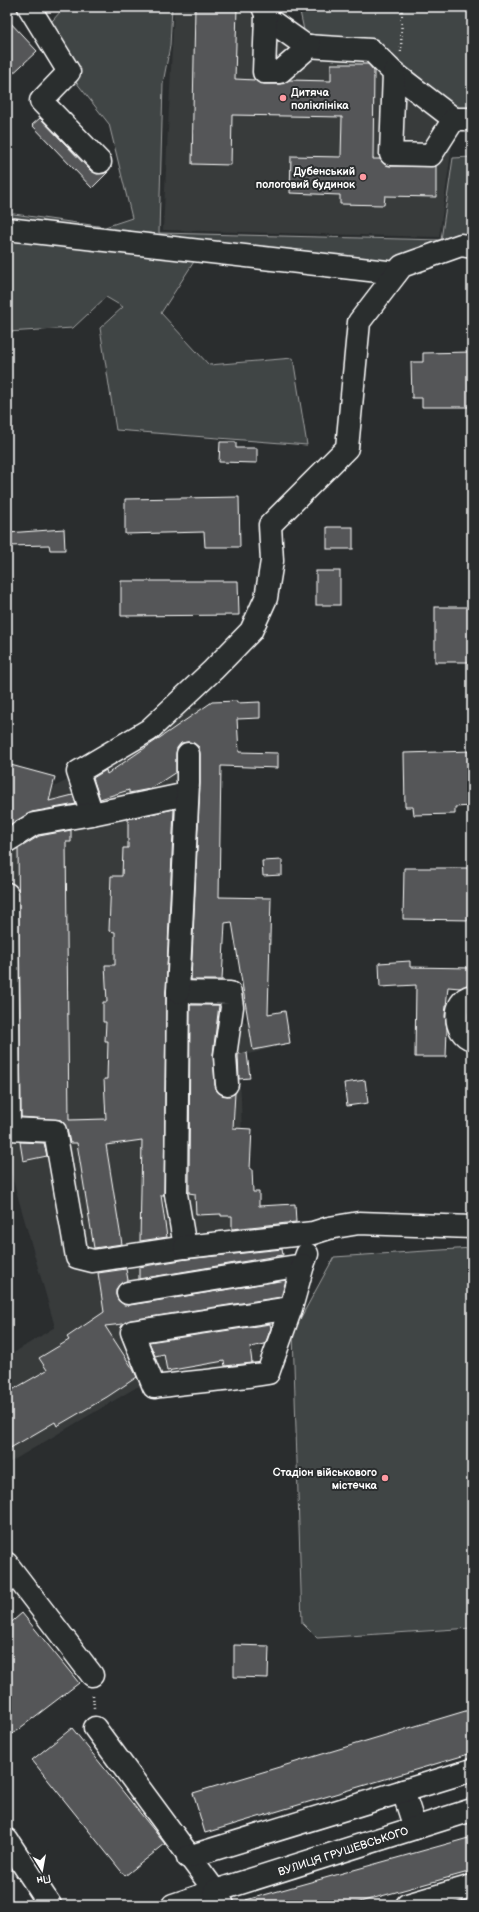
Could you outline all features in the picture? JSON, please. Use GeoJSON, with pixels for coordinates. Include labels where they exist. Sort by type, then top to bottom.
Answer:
{"type":"FeatureCollection","features":[{"type":"Feature","properties":{"kind":"street"},"geometry":{"type":"LineString","coordinates":[[36,8],[69,72],[41,101],[100,162]]}},
{"type":"Feature","properties":{"kind":"street"},"geometry":{"type":"LineString","coordinates":[[264,12],[306,46],[371,50],[397,76],[463,119],[431,155],[391,154],[397,76]]}},
{"type":"Feature","properties":{"kind":"street"},"geometry":{"type":"LineString","coordinates":[[264,12],[264,72],[280,72],[310,46]]}},
{"type":"Feature","properties":{"kind":"street"},"geometry":{"type":"LineString","coordinates":[[7,229],[396,273]]}},
{"type":"Feature","properties":{"kind":"street"},"geometry":{"type":"LineString","coordinates":[[92,814],[78,772],[149,730],[213,670],[251,631],[266,598],[272,561],[270,525],[347,448],[359,322],[402,266],[461,245],[472,247]]}},
{"type":"Feature","properties":{"kind":"street"},"geometry":{"type":"LineString","coordinates":[[185,1247],[176,1194],[178,992],[188,754]]}},
{"type":"Feature","properties":{"kind":"street"},"geometry":{"type":"LineString","coordinates":[[7,841],[34,824],[92,814],[187,794]]}},
{"type":"Feature","properties":{"kind":"street"},"geometry":{"type":"LineString","coordinates":[[7,894],[9,1129],[55,1131],[77,1257],[93,1261],[185,1247],[313,1233],[329,1228],[359,1223],[472,1227]]}},
{"type":"Feature","properties":{"kind":"street"},"geometry":{"type":"LineString","coordinates":[[178,992],[230,993],[232,1007],[225,1056],[227,1084]]}},
{"type":"Feature","properties":{"kind":"street"},"geometry":{"type":"LineString","coordinates":[[472,996],[466,997],[461,1002],[458,1009],[458,1025],[460,1032],[465,1037],[472,1039]]}},
{"type":"Feature","properties":{"kind":"street"},"geometry":{"type":"LineString","coordinates":[[291,1308],[132,1332],[154,1387],[211,1380],[223,1380],[268,1373],[291,1308],[313,1233]]}},
{"type":"Feature","properties":{"kind":"street"},"geometry":{"type":"LineString","coordinates":[[128,1293],[303,1265]]}},
{"type":"Feature","properties":{"kind":"street"},"geometry":{"type":"LineString","coordinates":[[7,1564],[92,1675]]}},
{"type":"Feature","properties":{"kind":"street"},"geometry":{"type":"LineString","coordinates":[[95,1728],[219,1898]]}},
{"type":"Feature","properties":{"kind":"street"},"geometry":{"type":"LineString","coordinates":[[188,1857],[472,1770]]}},
{"type":"Feature","properties":{"kind":"street"},"geometry":{"type":"LineString","coordinates":[[403,1791],[415,1828]]}},
{"type":"Feature","properties":{"kind":"street","name":"ВУЛИЦЯ ГРУШЕВСЬКОГО"},"geometry":{"type":"LineString","coordinates":[[173,1905],[219,1898],[415,1828],[472,1810]]}},
{"type":"Feature","properties":{"kind":"street"},"geometry":{"type":"LineString","coordinates":[[7,1840],[50,1905]]}},
{"type":"Feature","properties":{"kind":"street"},"geometry":{"type":"LineString","coordinates":[[407,1905],[472,1886]]}},
{"type":"Feature","properties":{"kind":"path"},"geometry":{"type":"LineString","coordinates":[[397,76],[402,7]]}},
{"type":"Feature","properties":{"kind":"path"},"geometry":{"type":"LineString","coordinates":[[92,1675],[95,1728]]}},
{"type":"Feature","properties":{"kind":"shaded area"},"geometry":{"type":"Polygon","coordinates":[[[77,7],[172,7],[170,46],[163,83],[159,233],[441,240],[453,158],[472,157],[472,240],[382,265],[204,246],[161,313],[209,365],[293,358],[307,445],[116,430],[100,328],[123,307],[106,297],[73,328],[7,332],[7,213],[105,227],[132,218],[109,124],[69,73],[44,30],[61,11],[77,7]]]}},
{"type":"Feature","properties":{"kind":"shaded area"},"geometry":{"type":"Polygon","coordinates":[[[174,7],[283,7],[288,22],[310,44],[381,46],[457,109],[439,237],[163,230],[174,7]]]}},
{"type":"Feature","properties":{"kind":"shaded area"},"geometry":{"type":"Polygon","coordinates":[[[299,7],[472,7],[472,111],[461,111],[381,46],[307,44],[299,7]]]}},
{"type":"Feature","properties":{"kind":"shaded area"},"geometry":{"type":"Polygon","coordinates":[[[227,707],[213,739],[208,992],[235,1021],[267,1023],[272,1048],[237,1057],[241,1096],[243,1208],[283,1207],[275,1301],[263,1305],[260,1373],[211,1372],[137,1387],[7,1464],[7,1357],[55,1327],[7,1159],[7,771],[50,789],[166,730],[166,709],[227,707]]]}},
{"type":"Feature","properties":{"kind":"shaded area","name":"Стадіон військового містечка"},"geometry":{"type":"Polygon","coordinates":[[[472,1248],[472,1628],[317,1638],[302,1623],[293,1332],[334,1257],[472,1248]]]}},
{"type":"Feature","properties":{"kind":"building","name":"Дитяча поліклініка"},"geometry":{"type":"Polygon","coordinates":[[[195,7],[237,7],[235,79],[255,80],[264,84],[280,84],[289,80],[331,81],[331,64],[368,64],[374,71],[373,159],[380,159],[384,164],[391,166],[436,166],[436,197],[385,196],[384,205],[340,204],[340,195],[290,193],[291,156],[341,157],[342,117],[232,115],[231,165],[192,164],[195,7]]]}},
{"type":"Feature","properties":{"kind":"building"},"geometry":{"type":"Polygon","coordinates":[[[7,19],[37,51],[7,79],[7,19]]]}},
{"type":"Feature","properties":{"kind":"building"},"geometry":{"type":"Polygon","coordinates":[[[40,118],[91,171],[97,174],[108,172],[92,188],[32,125],[40,118]]]}},
{"type":"Feature","properties":{"kind":"building"},"geometry":{"type":"Polygon","coordinates":[[[472,352],[472,407],[422,407],[422,398],[412,398],[411,362],[423,362],[423,353],[472,352]]]}},
{"type":"Feature","properties":{"kind":"building"},"geometry":{"type":"Polygon","coordinates":[[[220,442],[236,442],[236,448],[257,448],[257,463],[219,462],[220,442]]]}},
{"type":"Feature","properties":{"kind":"building"},"geometry":{"type":"Polygon","coordinates":[[[239,497],[240,547],[205,547],[204,532],[125,534],[125,499],[239,497]]]}},
{"type":"Feature","properties":{"kind":"building"},"geometry":{"type":"Polygon","coordinates":[[[327,527],[353,527],[353,549],[327,549],[327,527]]]}},
{"type":"Feature","properties":{"kind":"building"},"geometry":{"type":"Polygon","coordinates":[[[64,529],[65,550],[50,550],[49,545],[7,546],[7,533],[64,529]]]}},
{"type":"Feature","properties":{"kind":"building"},"geometry":{"type":"Polygon","coordinates":[[[316,571],[340,571],[340,605],[316,605],[316,571]]]}},
{"type":"Feature","properties":{"kind":"building"},"geometry":{"type":"Polygon","coordinates":[[[121,581],[238,581],[239,615],[121,616],[121,581]]]}},
{"type":"Feature","properties":{"kind":"building"},"geometry":{"type":"Polygon","coordinates":[[[435,607],[472,607],[472,662],[435,662],[435,607]]]}},
{"type":"Feature","properties":{"kind":"building"},"geometry":{"type":"Polygon","coordinates":[[[237,701],[237,703],[260,702],[260,718],[237,719],[239,752],[278,753],[278,768],[221,766],[219,897],[271,898],[268,1014],[285,1011],[290,1043],[253,1050],[232,922],[225,923],[222,980],[191,980],[200,784],[199,747],[194,743],[181,743],[177,748],[176,772],[150,789],[129,793],[129,790],[100,799],[93,778],[106,770],[107,774],[212,702],[237,701]]]}},
{"type":"Feature","properties":{"kind":"building"},"geometry":{"type":"Polygon","coordinates":[[[472,751],[472,806],[455,807],[455,814],[414,815],[413,807],[405,807],[404,753],[472,751]]]}},
{"type":"Feature","properties":{"kind":"building"},"geometry":{"type":"Polygon","coordinates":[[[7,764],[55,777],[49,801],[73,795],[76,804],[32,812],[7,826],[7,764]]]}},
{"type":"Feature","properties":{"kind":"building"},"geometry":{"type":"Polygon","coordinates":[[[174,809],[166,991],[164,1195],[161,1195],[167,1237],[140,1241],[142,1140],[106,1145],[122,1244],[94,1248],[77,1143],[70,1143],[67,1129],[61,1120],[21,1117],[18,849],[39,836],[71,830],[71,842],[66,842],[69,1120],[106,1119],[104,1079],[107,1079],[108,1041],[105,1041],[106,1022],[103,1022],[103,1002],[107,1002],[105,965],[115,965],[115,932],[109,931],[111,876],[122,876],[123,848],[128,848],[128,819],[174,809]]]}},
{"type":"Feature","properties":{"kind":"building"},"geometry":{"type":"Polygon","coordinates":[[[282,860],[282,875],[263,876],[262,861],[282,860]]]}},
{"type":"Feature","properties":{"kind":"building"},"geometry":{"type":"Polygon","coordinates":[[[404,868],[472,868],[472,920],[403,919],[404,868]]]}},
{"type":"Feature","properties":{"kind":"building"},"geometry":{"type":"Polygon","coordinates":[[[410,961],[410,967],[472,968],[472,984],[460,988],[448,987],[445,1016],[447,1029],[446,1057],[415,1057],[416,985],[380,987],[379,963],[410,961]]]}},
{"type":"Feature","properties":{"kind":"building"},"geometry":{"type":"Polygon","coordinates":[[[190,1005],[219,1005],[213,1054],[215,1085],[217,1091],[222,1095],[228,1096],[235,1093],[233,1128],[252,1129],[250,1169],[252,1169],[253,1192],[259,1192],[259,1206],[295,1204],[296,1222],[232,1229],[232,1216],[221,1216],[221,1214],[196,1215],[195,1194],[189,1193],[190,1005]]]}},
{"type":"Feature","properties":{"kind":"building"},"geometry":{"type":"Polygon","coordinates":[[[247,1053],[250,1078],[239,1079],[238,1054],[247,1053]]]}},
{"type":"Feature","properties":{"kind":"building"},"geometry":{"type":"Polygon","coordinates":[[[365,1080],[368,1103],[347,1106],[344,1083],[365,1080]]]}},
{"type":"Feature","properties":{"kind":"building"},"geometry":{"type":"Polygon","coordinates":[[[20,1142],[44,1143],[47,1156],[23,1161],[20,1142]]]}},
{"type":"Feature","properties":{"kind":"building"},"geometry":{"type":"Polygon","coordinates":[[[282,1249],[283,1255],[139,1279],[139,1267],[187,1259],[282,1249]]]}},
{"type":"Feature","properties":{"kind":"building"},"geometry":{"type":"Polygon","coordinates":[[[126,1269],[128,1280],[120,1284],[116,1289],[116,1295],[119,1301],[124,1305],[286,1280],[281,1297],[130,1320],[123,1324],[105,1326],[137,1377],[107,1397],[57,1426],[55,1422],[7,1450],[7,1393],[47,1370],[39,1358],[69,1340],[67,1337],[104,1312],[98,1273],[126,1269]]]}},
{"type":"Feature","properties":{"kind":"building"},"geometry":{"type":"Polygon","coordinates":[[[270,1324],[271,1328],[265,1344],[250,1347],[252,1363],[225,1366],[224,1361],[167,1371],[164,1354],[155,1356],[149,1342],[270,1324]]]}},
{"type":"Feature","properties":{"kind":"building"},"geometry":{"type":"Polygon","coordinates":[[[22,1613],[79,1683],[7,1738],[7,1626],[22,1613]]]}},
{"type":"Feature","properties":{"kind":"building"},"geometry":{"type":"Polygon","coordinates":[[[234,1645],[269,1646],[268,1678],[234,1677],[234,1645]]]}},
{"type":"Feature","properties":{"kind":"building"},"geometry":{"type":"Polygon","coordinates":[[[472,1709],[472,1753],[205,1833],[193,1793],[472,1709]]]}},
{"type":"Feature","properties":{"kind":"building"},"geometry":{"type":"Polygon","coordinates":[[[72,1728],[165,1844],[125,1876],[32,1760],[72,1728]]]}},
{"type":"Feature","properties":{"kind":"building"},"geometry":{"type":"Polygon","coordinates":[[[472,1837],[472,1871],[349,1905],[246,1905],[246,1900],[472,1837]]]}},
{"type":"Feature","properties":{"kind":"place","name":"Дитяча поліклініка"},"geometry":{"type":"Point","coordinates":[283,98]}},
{"type":"Feature","properties":{"kind":"place","name":"Дубенський пологовий будинок"},"geometry":{"type":"Point","coordinates":[363,177]}},
{"type":"Feature","properties":{"kind":"place","name":"Стадіон військового містечка"},"geometry":{"type":"Point","coordinates":[385,1478]}}]}
